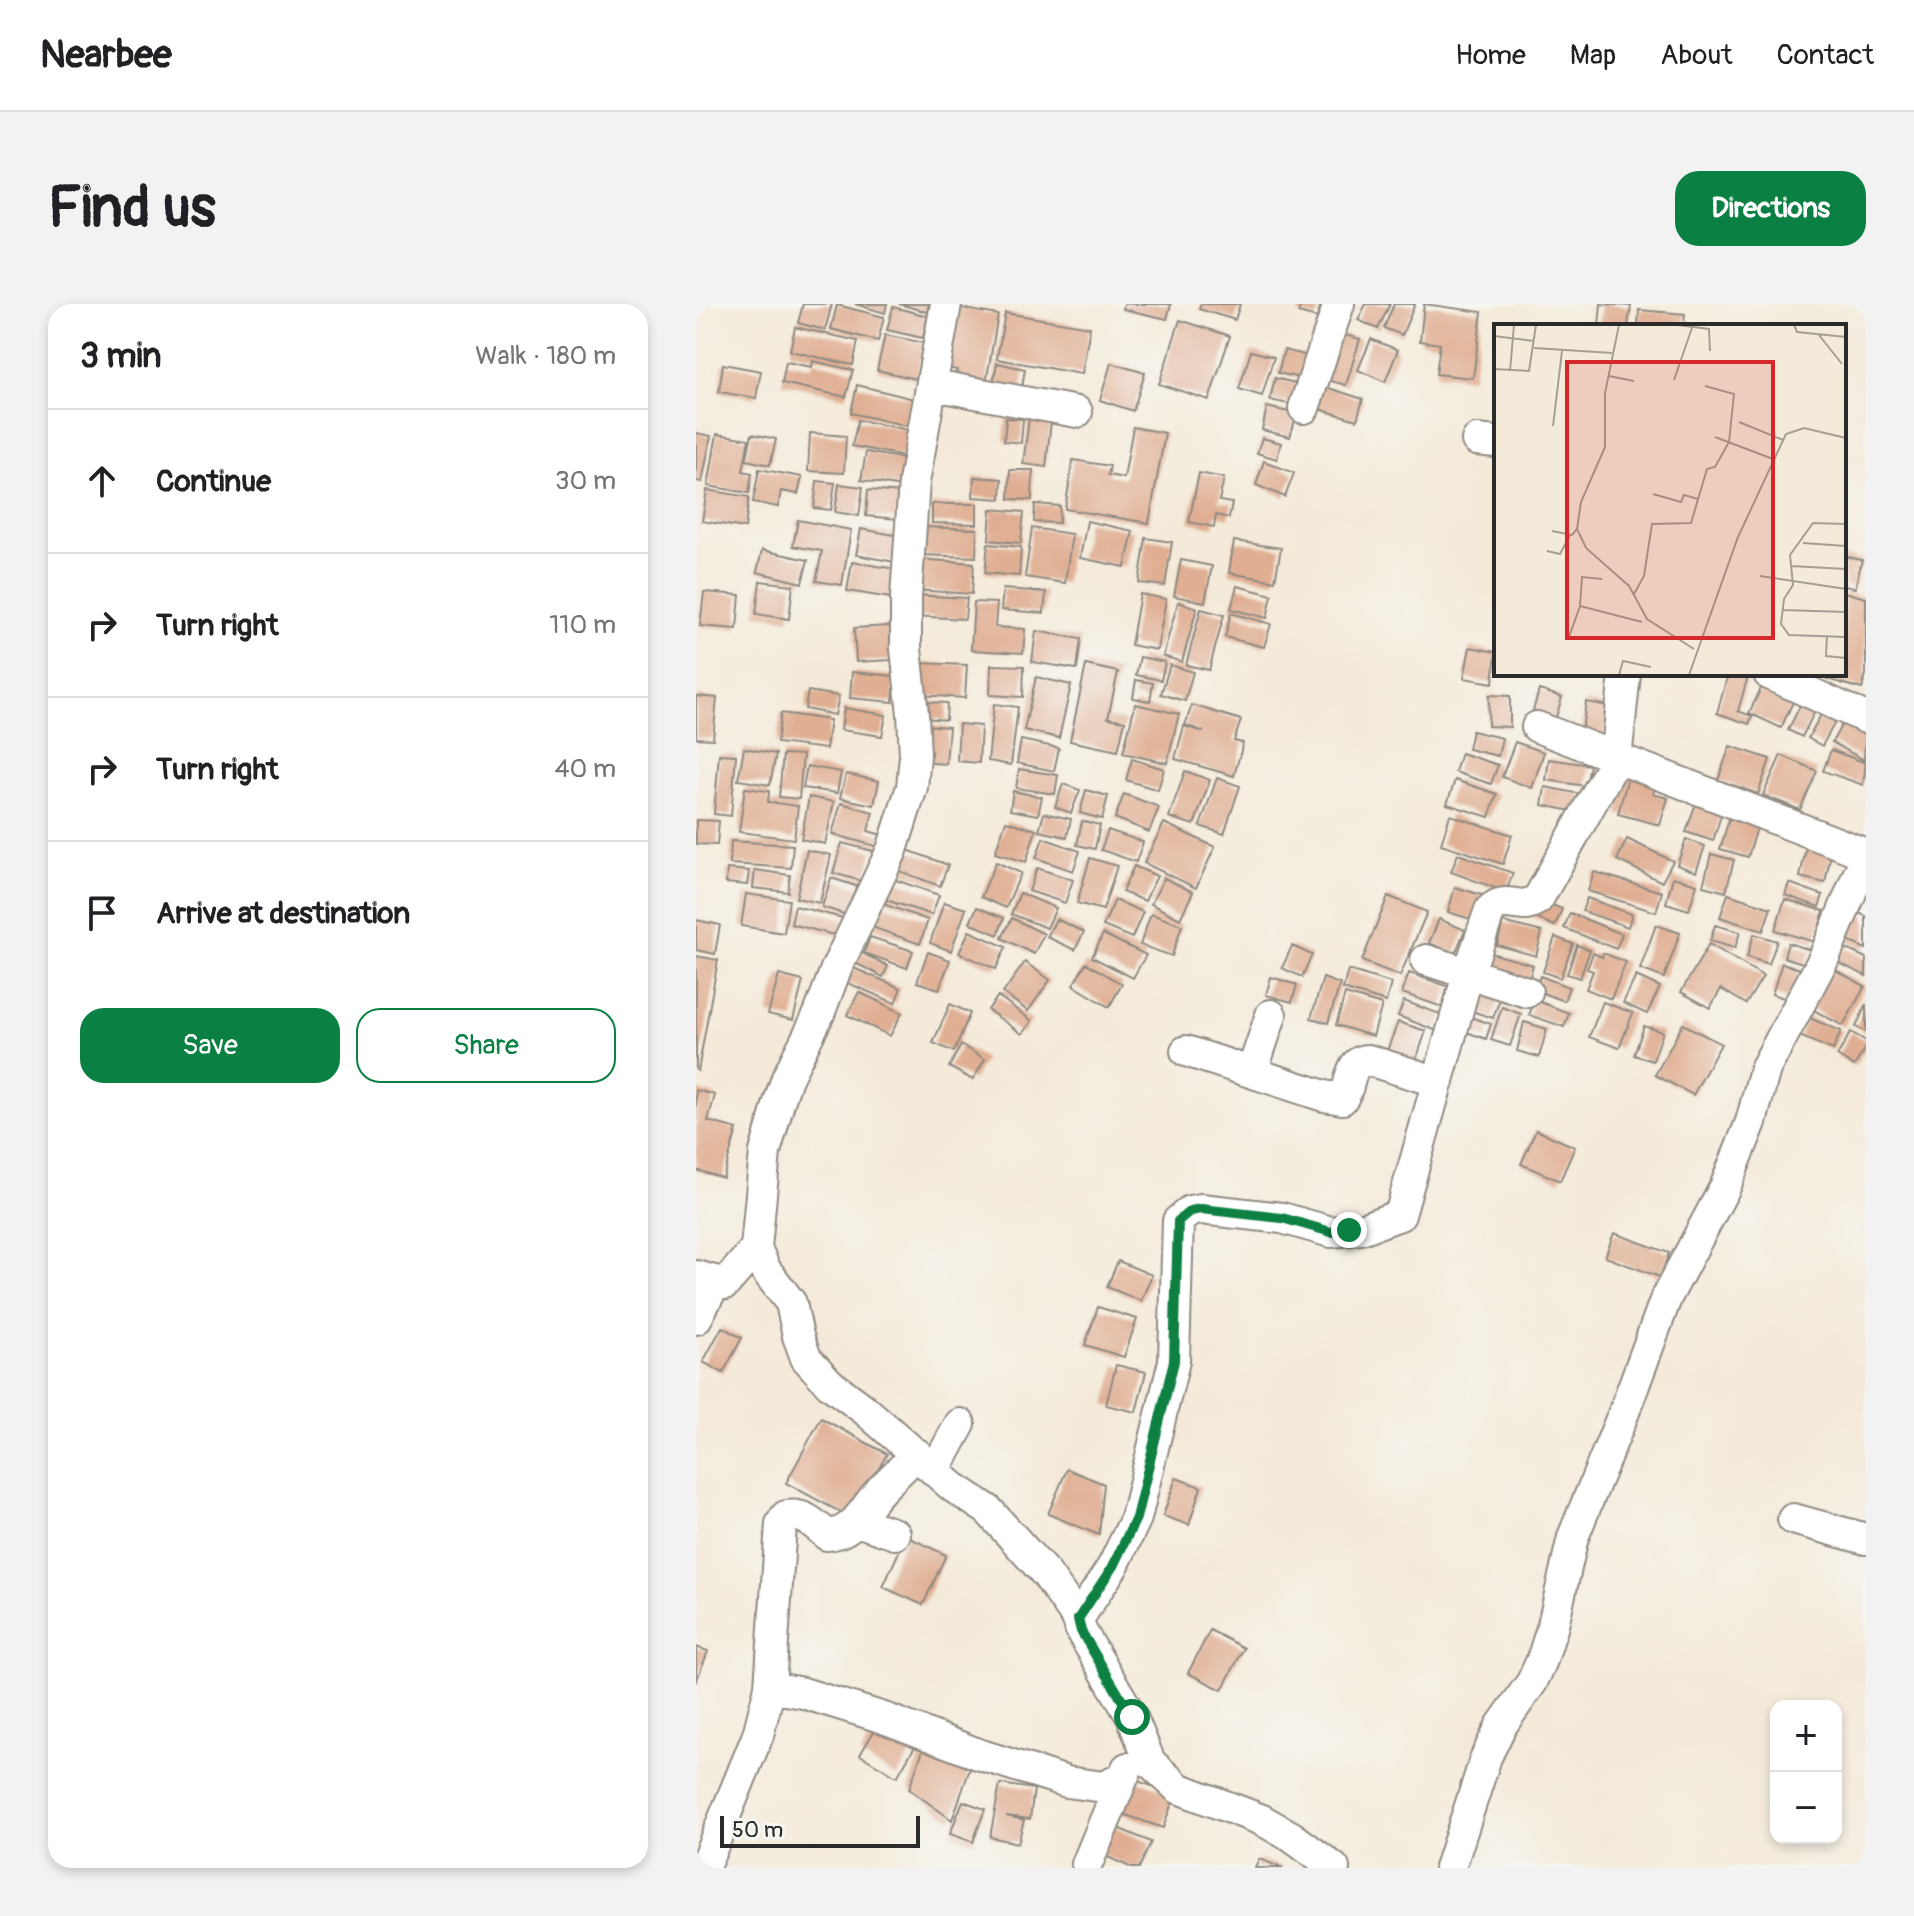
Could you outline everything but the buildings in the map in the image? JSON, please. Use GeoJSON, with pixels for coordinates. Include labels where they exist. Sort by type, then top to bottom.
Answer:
{"type":"FeatureCollection","features":[{"type":"Feature","properties":{"kind":"street"},"geometry":{"type":"LineString","coordinates":[[946,304],[914,482],[906,597],[906,649],[914,728],[912,787],[892,850],[787,1078],[765,1152],[756,1248],[765,1269],[791,1303],[806,1358],[830,1384],[953,1487],[988,1510],[1047,1575],[1078,1619],[1081,1631],[1132,1717],[1150,1762],[1178,1788],[1262,1820],[1292,1837],[1334,1868]]}},
{"type":"Feature","properties":{"kind":"street"},"geometry":{"type":"LineString","coordinates":[[1304,408],[1339,304]]}},
{"type":"Feature","properties":{"kind":"street"},"geometry":{"type":"LineString","coordinates":[[933,385],[1077,412]]}},
{"type":"Feature","properties":{"kind":"street"},"geometry":{"type":"LineString","coordinates":[[1078,1619],[1113,1566],[1136,1518],[1174,1361],[1178,1221],[1190,1211],[1201,1209],[1282,1218],[1331,1232],[1361,1229],[1400,1215],[1468,974],[1490,910],[1495,904],[1509,902],[1527,905],[1538,899],[1616,759],[1625,676]]}},
{"type":"Feature","properties":{"kind":"street"},"geometry":{"type":"LineString","coordinates":[[1773,676],[1866,718]]}},
{"type":"Feature","properties":{"kind":"street"},"geometry":{"type":"LineString","coordinates":[[1450,1868],[1486,1757],[1501,1726],[1532,1682],[1542,1660],[1573,1537],[1666,1298],[1725,1187],[1751,1122],[1765,1069],[1823,960],[1866,855],[1537,727]]}},
{"type":"Feature","properties":{"kind":"street"},"geometry":{"type":"LineString","coordinates":[[1426,960],[1527,992]]}},
{"type":"Feature","properties":{"kind":"street"},"geometry":{"type":"LineString","coordinates":[[1252,1072],[1271,1015]]}},
{"type":"Feature","properties":{"kind":"street"},"geometry":{"type":"LineString","coordinates":[[1186,1051],[1324,1096],[1342,1099],[1347,1093],[1354,1065],[1360,1060],[1438,1082]]}},
{"type":"Feature","properties":{"kind":"street"},"geometry":{"type":"LineString","coordinates":[[696,1319],[705,1279],[725,1284],[756,1248]]}},
{"type":"Feature","properties":{"kind":"street"},"geometry":{"type":"LineString","coordinates":[[707,1860],[758,1735],[770,1687],[781,1524],[786,1516],[797,1514],[827,1535],[838,1534],[857,1521],[876,1495],[926,1462],[960,1424]]}},
{"type":"Feature","properties":{"kind":"street"},"geometry":{"type":"LineString","coordinates":[[1793,1519],[1866,1539]]}},
{"type":"Feature","properties":{"kind":"street"},"geometry":{"type":"LineString","coordinates":[[857,1521],[895,1534]]}},
{"type":"Feature","properties":{"kind":"street"},"geometry":{"type":"LineString","coordinates":[[770,1687],[803,1693],[884,1718],[978,1754],[1067,1782],[1104,1787],[1122,1778]]}},
{"type":"Feature","properties":{"kind":"street"},"geometry":{"type":"LineString","coordinates":[[1087,1864],[1122,1778],[1141,1741]]}},
{"type":"Feature","properties":{"kind":"route"},"geometry":{"type":"LineString","coordinates":[[1132,1717],[1081,1631],[1078,1619],[1113,1566],[1136,1518],[1174,1361],[1178,1221],[1182,1215],[1201,1209],[1282,1218],[1331,1232],[1349,1230]]}}]}
